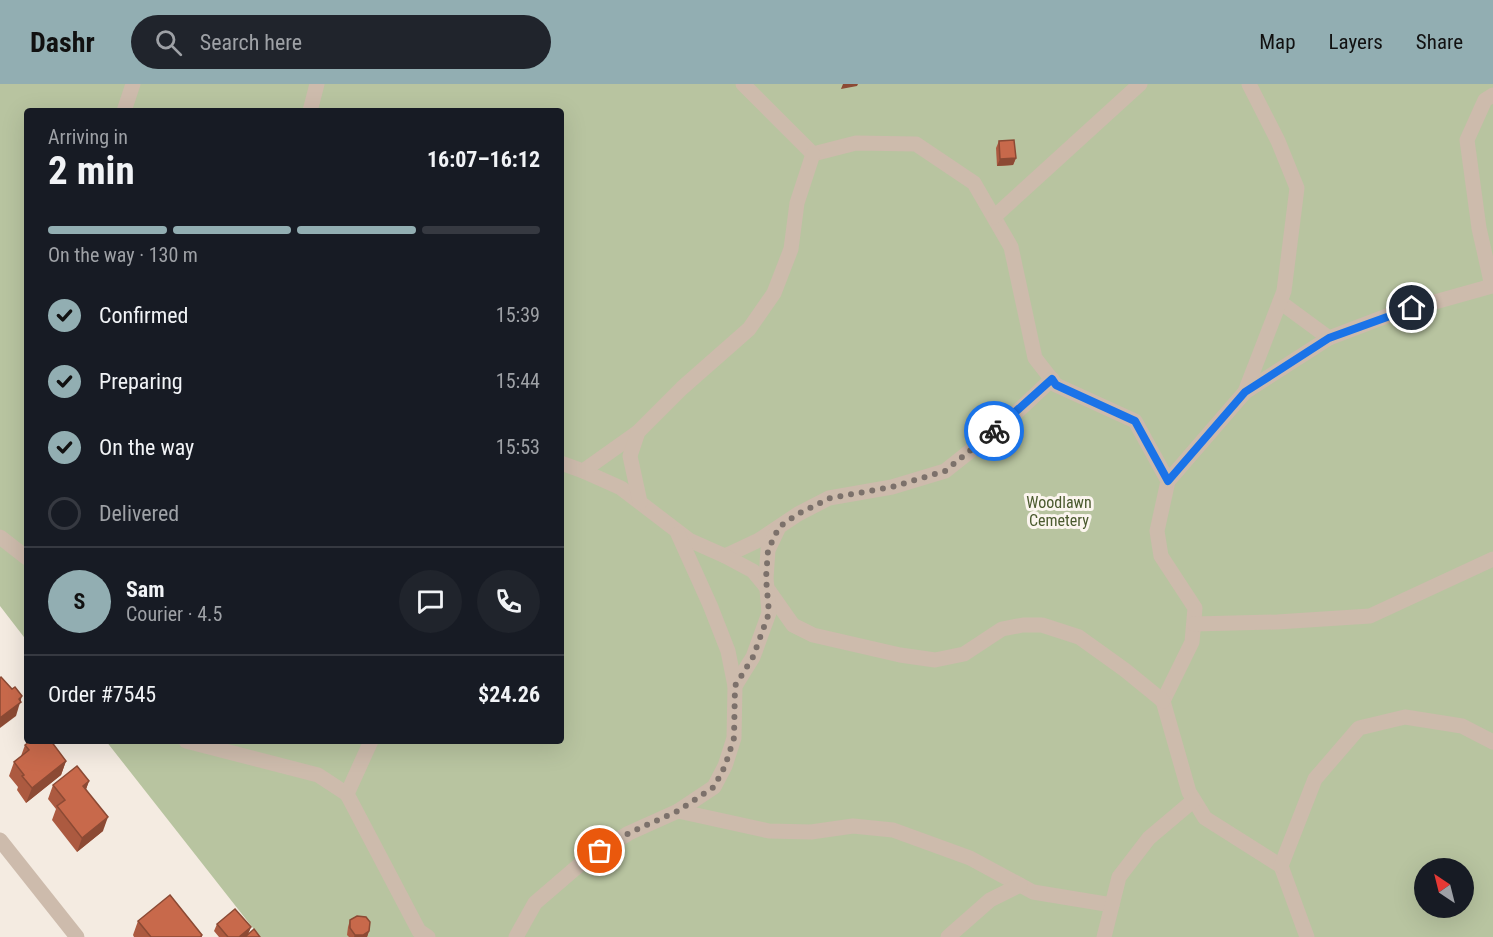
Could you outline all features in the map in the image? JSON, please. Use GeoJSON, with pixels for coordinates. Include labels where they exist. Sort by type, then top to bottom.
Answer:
{"type":"FeatureCollection","features":[{"type":"Feature","properties":{"kind":"street"},"geometry":{"type":"LineString","coordinates":[[125,108],[133,84]]}},
{"type":"Feature","properties":{"kind":"street"},"geometry":{"type":"LineString","coordinates":[[311,108],[317,84]]}},
{"type":"Feature","properties":{"kind":"street"},"geometry":{"type":"LineString","coordinates":[[743,84],[813,154]]}},
{"type":"Feature","properties":{"kind":"street"},"geometry":{"type":"LineString","coordinates":[[994,217],[1140,84]]}},
{"type":"Feature","properties":{"kind":"street"},"geometry":{"type":"LineString","coordinates":[[1245,392],[1284,291],[1297,188],[1278,141],[1249,84]]}},
{"type":"Feature","properties":{"kind":"street"},"geometry":{"type":"LineString","coordinates":[[1163,701],[1192,642],[1195,608],[1161,556],[1157,531],[1168,481],[1245,392],[1329,338],[1392,314],[1492,287],[1479,228],[1467,140],[1485,100],[1493,95]]}},
{"type":"Feature","properties":{"kind":"street"},"geometry":{"type":"LineString","coordinates":[[813,154],[856,142],[916,144],[974,183],[1011,248],[1035,358],[1056,385],[1135,421],[1168,481]]}},
{"type":"Feature","properties":{"kind":"street"},"geometry":{"type":"LineString","coordinates":[[583,471],[638,432],[682,388],[749,329],[774,292],[791,249],[797,203],[813,154]]}},
{"type":"Feature","properties":{"kind":"street"},"geometry":{"type":"LineString","coordinates":[[1280,302],[1329,338]]}},
{"type":"Feature","properties":{"kind":"street"},"geometry":{"type":"LineString","coordinates":[[725,556],[759,540],[798,514],[830,498],[892,487],[945,471],[1002,426],[1052,379]]}},
{"type":"Feature","properties":{"kind":"street"},"geometry":{"type":"LineString","coordinates":[[638,432],[630,456],[640,502]]}},
{"type":"Feature","properties":{"kind":"street"},"geometry":{"type":"LineString","coordinates":[[564,464],[621,488],[689,540],[753,571],[793,625],[813,634],[900,656],[935,660],[964,654],[1002,629],[1023,625],[1042,625],[1078,637],[1125,670],[1163,701],[1189,792],[1205,818],[1281,866],[1307,937]]}},
{"type":"Feature","properties":{"kind":"street"},"geometry":{"type":"LineString","coordinates":[[735,686],[753,657],[769,613],[768,550],[779,527]]}},
{"type":"Feature","properties":{"kind":"street"},"geometry":{"type":"LineString","coordinates":[[516,937],[535,903],[585,860],[629,833],[678,811],[714,787],[725,766],[734,738],[735,686],[728,651],[711,605],[676,529]]}},
{"type":"Feature","properties":{"kind":"street"},"geometry":{"type":"LineString","coordinates":[[0,537],[24,556]]}},
{"type":"Feature","properties":{"kind":"street"},"geometry":{"type":"LineString","coordinates":[[1194,624],[1370,616],[1493,559]]}},
{"type":"Feature","properties":{"kind":"street"},"geometry":{"type":"LineString","coordinates":[[1281,866],[1315,779],[1359,728],[1405,717],[1462,726],[1493,742]]}},
{"type":"Feature","properties":{"kind":"street"},"geometry":{"type":"LineString","coordinates":[[198,744],[318,775],[347,794],[419,931],[428,937]]}},
{"type":"Feature","properties":{"kind":"street"},"geometry":{"type":"LineString","coordinates":[[347,794],[370,744]]}},
{"type":"Feature","properties":{"kind":"street"},"geometry":{"type":"LineString","coordinates":[[1104,937],[1119,877],[1149,838],[1194,800]]}},
{"type":"Feature","properties":{"kind":"street"},"geometry":{"type":"LineString","coordinates":[[678,811],[769,831],[811,832],[853,826],[893,831],[970,858],[1033,892],[1112,905]]}},
{"type":"Feature","properties":{"kind":"street"},"geometry":{"type":"LineString","coordinates":[[0,840],[77,937]]}},
{"type":"Feature","properties":{"kind":"street"},"geometry":{"type":"LineString","coordinates":[[948,937],[990,900],[1020,885]]}},
{"type":"Feature","properties":{"kind":"green space","name":"Woodlawn Cemetery"},"geometry":{"type":"Polygon","coordinates":[[[0,84],[1493,84],[1493,937],[260,937],[108,744],[564,744],[564,108],[24,108],[24,637],[0,606],[0,84]]]}},
{"type":"Feature","properties":{"kind":"building"},"geometry":{"type":"Polygon","coordinates":[[[1014,140],[1016,158],[1000,159],[999,141],[1014,140]]]}},
{"type":"Feature","properties":{"kind":"building"},"geometry":{"type":"Polygon","coordinates":[[[0,678],[12,689],[15,687],[22,696],[19,699],[21,702],[0,718],[0,678]]]}},
{"type":"Feature","properties":{"kind":"building"},"geometry":{"type":"Polygon","coordinates":[[[53,744],[66,761],[32,788],[14,762],[29,750],[25,745],[53,744]]]}},
{"type":"Feature","properties":{"kind":"building"},"geometry":{"type":"Polygon","coordinates":[[[77,766],[89,781],[83,786],[108,817],[82,838],[57,806],[65,800],[53,785],[77,766]]]}},
{"type":"Feature","properties":{"kind":"building"},"geometry":{"type":"Polygon","coordinates":[[[170,895],[202,935],[200,937],[151,937],[138,921],[170,895]]]}},
{"type":"Feature","properties":{"kind":"building"},"geometry":{"type":"Polygon","coordinates":[[[235,909],[251,927],[239,937],[228,937],[217,924],[235,909]]]}},
{"type":"Feature","properties":{"kind":"building"},"geometry":{"type":"Polygon","coordinates":[[[357,916],[366,917],[370,922],[369,931],[363,935],[355,935],[350,928],[350,920],[357,916]]]}},
{"type":"Feature","properties":{"kind":"building"},"geometry":{"type":"Polygon","coordinates":[[[254,929],[260,937],[245,937],[254,929]]]}},
{"type":"Feature","properties":{"kind":"way so far"},"geometry":{"type":"LineString","coordinates":[[600,851],[629,833],[678,811],[714,787],[725,766],[734,738],[735,686],[753,657],[769,613],[766,578],[768,550],[779,527],[798,514],[830,498],[892,487],[945,471],[994,431]]}},
{"type":"Feature","properties":{"kind":"route"},"geometry":{"type":"LineString","coordinates":[[994,431],[1052,379],[1056,385],[1135,421],[1168,481],[1245,392],[1329,338],[1412,308]]}}]}
